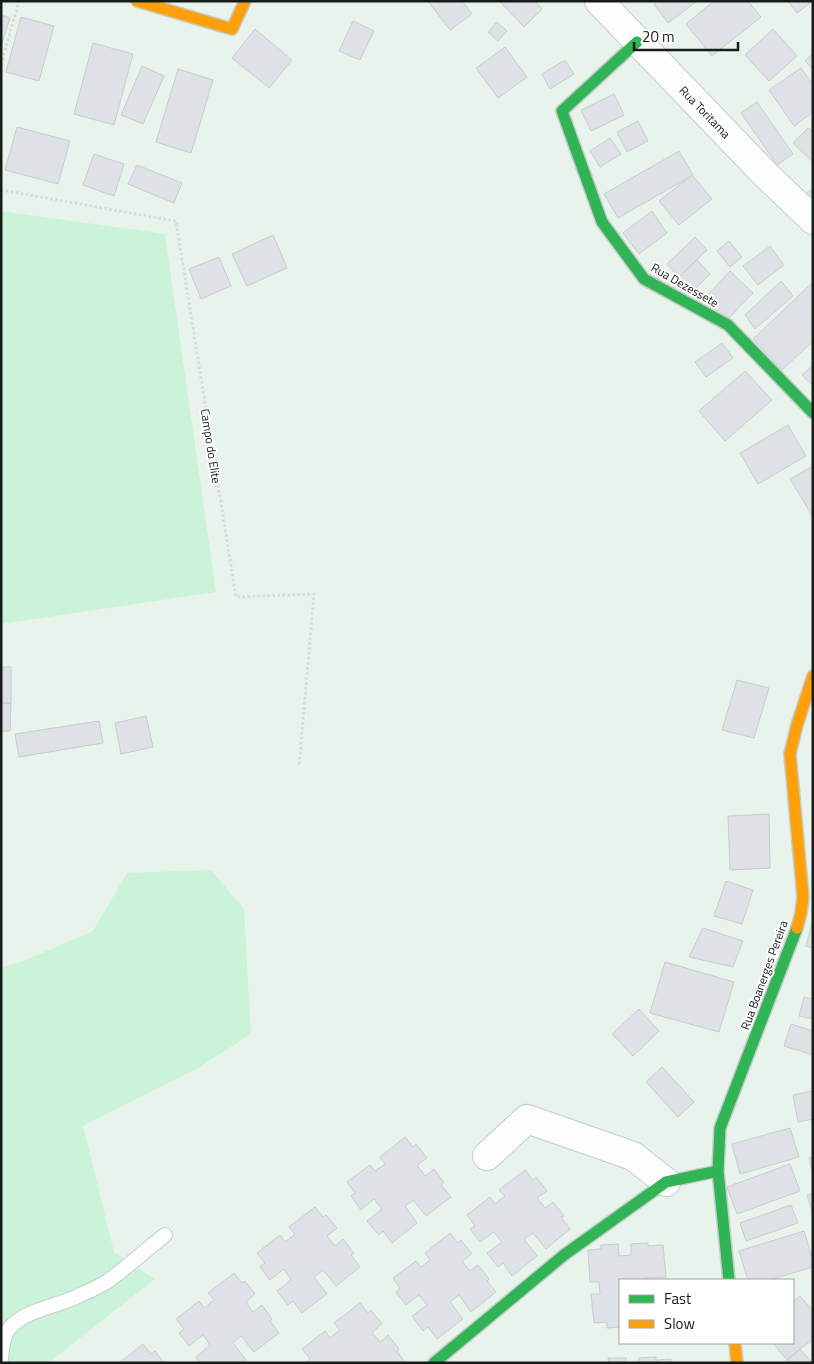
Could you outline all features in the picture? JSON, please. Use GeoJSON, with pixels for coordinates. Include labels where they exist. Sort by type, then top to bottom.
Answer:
{"type":"FeatureCollection","features":[{"type":"Feature","properties":{"kind":"street"},"geometry":{"type":"LineString","coordinates":[[137,1],[232,29],[245,1]]}},
{"type":"Feature","properties":{"kind":"street","name":"Rua Toritama"},"geometry":{"type":"LineString","coordinates":[[599,1],[764,173],[813,220]]}},
{"type":"Feature","properties":{"kind":"street","name":"Rua Dezessete"},"geometry":{"type":"LineString","coordinates":[[637,42],[562,111],[602,222],[644,279],[728,325],[813,413]]}},
{"type":"Feature","properties":{"kind":"street","name":"Rua Boanerges Pereira"},"geometry":{"type":"LineString","coordinates":[[729,1279],[718,1171],[720,1128],[794,937],[801,913],[803,897],[790,754],[813,676]]}},
{"type":"Feature","properties":{"kind":"street"},"geometry":{"type":"LineString","coordinates":[[487,1156],[527,1119],[633,1156],[666,1182]]}},
{"type":"Feature","properties":{"kind":"street"},"geometry":{"type":"LineString","coordinates":[[434,1363],[564,1255],[666,1182],[718,1171]]}},
{"type":"Feature","properties":{"kind":"street"},"geometry":{"type":"LineString","coordinates":[[735,1344],[737,1363]]}},
{"type":"Feature","properties":{"kind":"lane"},"geometry":{"type":"LineString","coordinates":[[1,1360],[4,1338],[15,1322],[30,1313],[77,1297],[106,1282],[165,1234]]}},
{"type":"Feature","properties":{"kind":"path"},"geometry":{"type":"LineString","coordinates":[[1,65],[19,1]]}},
{"type":"Feature","properties":{"kind":"path","name":"Campo do Elite"},"geometry":{"type":"LineString","coordinates":[[1,190],[176,221],[236,598],[314,594],[299,767]]}},
{"type":"Feature","properties":{"kind":"green space"},"geometry":{"type":"Polygon","coordinates":[[[1,211],[165,234],[216,592],[1,624],[1,211]]]}},
{"type":"Feature","properties":{"kind":"green space"},"geometry":{"type":"Polygon","coordinates":[[[211,870],[244,909],[251,1034],[198,1068],[83,1126],[114,1252],[155,1279],[48,1363],[1,1363],[1,967],[21,962],[93,931],[127,873],[211,870]]]}},
{"type":"Feature","properties":{"kind":"building"},"geometry":{"type":"Polygon","coordinates":[[[428,1],[462,1],[472,14],[450,30],[428,1]]]}},
{"type":"Feature","properties":{"kind":"building"},"geometry":{"type":"Polygon","coordinates":[[[503,1],[535,1],[542,9],[524,27],[501,3],[503,1]]]}},
{"type":"Feature","properties":{"kind":"building"},"geometry":{"type":"Polygon","coordinates":[[[657,1],[697,1],[668,23],[654,4],[657,1]]]}},
{"type":"Feature","properties":{"kind":"building"},"geometry":{"type":"Polygon","coordinates":[[[714,1],[748,1],[761,17],[712,56],[686,24],[714,1]]]}},
{"type":"Feature","properties":{"kind":"building"},"geometry":{"type":"Polygon","coordinates":[[[788,1],[813,1],[797,13],[788,1]]]}},
{"type":"Feature","properties":{"kind":"building"},"geometry":{"type":"Polygon","coordinates":[[[1,15],[10,18],[1,46],[1,15]]]}},
{"type":"Feature","properties":{"kind":"building"},"geometry":{"type":"Polygon","coordinates":[[[21,17],[54,26],[39,81],[6,72],[21,17]]]}},
{"type":"Feature","properties":{"kind":"building"},"geometry":{"type":"Polygon","coordinates":[[[353,21],[374,31],[360,60],[339,51],[353,21]]]}},
{"type":"Feature","properties":{"kind":"building"},"geometry":{"type":"Polygon","coordinates":[[[497,22],[507,31],[498,41],[488,32],[497,22]]]}},
{"type":"Feature","properties":{"kind":"building"},"geometry":{"type":"Polygon","coordinates":[[[255,29],[292,60],[269,88],[232,58],[255,29]]]}},
{"type":"Feature","properties":{"kind":"building"},"geometry":{"type":"Polygon","coordinates":[[[773,29],[797,56],[769,81],[745,55],[773,29]]]}},
{"type":"Feature","properties":{"kind":"building"},"geometry":{"type":"Polygon","coordinates":[[[93,43],[133,54],[114,125],[74,114],[93,43]]]}},
{"type":"Feature","properties":{"kind":"building"},"geometry":{"type":"Polygon","coordinates":[[[505,47],[527,77],[498,98],[476,68],[505,47]]]}},
{"type":"Feature","properties":{"kind":"building"},"geometry":{"type":"Polygon","coordinates":[[[813,53],[813,69],[805,61],[813,53]]]}},
{"type":"Feature","properties":{"kind":"building"},"geometry":{"type":"Polygon","coordinates":[[[565,60],[574,74],[550,89],[542,74],[565,60]]]}},
{"type":"Feature","properties":{"kind":"building"},"geometry":{"type":"Polygon","coordinates":[[[142,66],[164,76],[143,124],[121,115],[142,66]]]}},
{"type":"Feature","properties":{"kind":"building"},"geometry":{"type":"Polygon","coordinates":[[[801,68],[813,85],[813,112],[794,126],[769,90],[801,68]]]}},
{"type":"Feature","properties":{"kind":"building"},"geometry":{"type":"Polygon","coordinates":[[[178,69],[213,80],[191,153],[156,142],[178,69]]]}},
{"type":"Feature","properties":{"kind":"building"},"geometry":{"type":"Polygon","coordinates":[[[614,94],[624,115],[591,131],[581,110],[614,94]]]}},
{"type":"Feature","properties":{"kind":"building"},"geometry":{"type":"Polygon","coordinates":[[[757,102],[793,154],[777,165],[741,113],[757,102]]]}},
{"type":"Feature","properties":{"kind":"building"},"geometry":{"type":"Polygon","coordinates":[[[638,121],[648,141],[627,152],[617,132],[638,121]]]}},
{"type":"Feature","properties":{"kind":"building"},"geometry":{"type":"Polygon","coordinates":[[[17,127],[70,141],[58,184],[5,170],[17,127]]]}},
{"type":"Feature","properties":{"kind":"building"},"geometry":{"type":"Polygon","coordinates":[[[808,128],[813,132],[813,162],[793,143],[808,128]]]}},
{"type":"Feature","properties":{"kind":"building"},"geometry":{"type":"Polygon","coordinates":[[[610,138],[621,154],[600,167],[590,151],[610,138]]]}},
{"type":"Feature","properties":{"kind":"building"},"geometry":{"type":"Polygon","coordinates":[[[679,151],[693,175],[618,218],[604,194],[679,151]]]}},
{"type":"Feature","properties":{"kind":"building"},"geometry":{"type":"Polygon","coordinates":[[[94,154],[124,164],[114,196],[83,185],[94,154]]]}},
{"type":"Feature","properties":{"kind":"building"},"geometry":{"type":"Polygon","coordinates":[[[137,165],[182,183],[174,203],[128,184],[137,165]]]}},
{"type":"Feature","properties":{"kind":"building"},"geometry":{"type":"Polygon","coordinates":[[[692,175],[712,199],[679,225],[659,201],[692,175]]]}},
{"type":"Feature","properties":{"kind":"building"},"geometry":{"type":"Polygon","coordinates":[[[813,189],[813,211],[802,196],[813,189]]]}},
{"type":"Feature","properties":{"kind":"building"},"geometry":{"type":"Polygon","coordinates":[[[652,211],[667,233],[639,254],[623,233],[652,211]]]}},
{"type":"Feature","properties":{"kind":"building"},"geometry":{"type":"Polygon","coordinates":[[[273,235],[287,268],[247,286],[232,254],[273,235]]]}},
{"type":"Feature","properties":{"kind":"building"},"geometry":{"type":"Polygon","coordinates":[[[695,237],[707,250],[679,277],[667,264],[695,237]]]}},
{"type":"Feature","properties":{"kind":"building"},"geometry":{"type":"Polygon","coordinates":[[[729,241],[742,257],[730,267],[717,251],[729,241]]]}},
{"type":"Feature","properties":{"kind":"building"},"geometry":{"type":"Polygon","coordinates":[[[770,246],[784,265],[758,285],[743,266],[770,246]]]}},
{"type":"Feature","properties":{"kind":"building"},"geometry":{"type":"Polygon","coordinates":[[[219,257],[231,286],[201,299],[189,269],[219,257]]]}},
{"type":"Feature","properties":{"kind":"building"},"geometry":{"type":"Polygon","coordinates":[[[697,260],[710,274],[693,291],[679,277],[697,260]]]}},
{"type":"Feature","properties":{"kind":"building"},"geometry":{"type":"Polygon","coordinates":[[[730,271],[753,293],[726,321],[703,300],[730,271]]]}},
{"type":"Feature","properties":{"kind":"building"},"geometry":{"type":"Polygon","coordinates":[[[781,281],[793,296],[755,329],[745,315],[781,281]]]}},
{"type":"Feature","properties":{"kind":"building"},"geometry":{"type":"Polygon","coordinates":[[[813,282],[813,341],[782,370],[753,339],[813,282]]]}},
{"type":"Feature","properties":{"kind":"building"},"geometry":{"type":"Polygon","coordinates":[[[722,343],[733,358],[706,377],[695,362],[722,343]]]}},
{"type":"Feature","properties":{"kind":"building"},"geometry":{"type":"Polygon","coordinates":[[[813,365],[813,386],[802,375],[813,365]]]}},
{"type":"Feature","properties":{"kind":"building"},"geometry":{"type":"Polygon","coordinates":[[[745,371],[772,400],[725,441],[699,411],[745,371]]]}},
{"type":"Feature","properties":{"kind":"building"},"geometry":{"type":"Polygon","coordinates":[[[788,425],[806,456],[758,484],[740,453],[788,425]]]}},
{"type":"Feature","properties":{"kind":"building"},"geometry":{"type":"Polygon","coordinates":[[[813,466],[813,517],[790,479],[813,466]]]}},
{"type":"Feature","properties":{"kind":"building"},"geometry":{"type":"Polygon","coordinates":[[[1,667],[11,667],[11,703],[1,703],[1,667]]]}},
{"type":"Feature","properties":{"kind":"building"},"geometry":{"type":"Polygon","coordinates":[[[737,680],[769,688],[754,738],[722,730],[737,680]]]}},
{"type":"Feature","properties":{"kind":"building"},"geometry":{"type":"Polygon","coordinates":[[[1,703],[11,703],[10,731],[1,731],[1,703]]]}},
{"type":"Feature","properties":{"kind":"building"},"geometry":{"type":"Polygon","coordinates":[[[146,716],[153,747],[121,754],[115,723],[146,716]]]}},
{"type":"Feature","properties":{"kind":"building"},"geometry":{"type":"Polygon","coordinates":[[[99,721],[103,743],[19,757],[15,734],[99,721]]]}},
{"type":"Feature","properties":{"kind":"building"},"geometry":{"type":"Polygon","coordinates":[[[769,814],[770,868],[730,870],[728,816],[769,814]]]}},
{"type":"Feature","properties":{"kind":"building"},"geometry":{"type":"Polygon","coordinates":[[[726,881],[753,890],[742,924],[714,916],[726,881]]]}},
{"type":"Feature","properties":{"kind":"building"},"geometry":{"type":"Polygon","coordinates":[[[813,923],[813,948],[806,946],[813,923]]]}},
{"type":"Feature","properties":{"kind":"building"},"geometry":{"type":"Polygon","coordinates":[[[703,928],[743,941],[733,967],[689,957],[703,928]]]}},
{"type":"Feature","properties":{"kind":"building"},"geometry":{"type":"Polygon","coordinates":[[[665,962],[734,982],[719,1032],[650,1013],[665,962]]]}},
{"type":"Feature","properties":{"kind":"building"},"geometry":{"type":"Polygon","coordinates":[[[804,997],[813,999],[813,1019],[799,1016],[804,997]]]}},
{"type":"Feature","properties":{"kind":"building"},"geometry":{"type":"Polygon","coordinates":[[[639,1009],[659,1031],[633,1056],[612,1034],[639,1009]]]}},
{"type":"Feature","properties":{"kind":"building"},"geometry":{"type":"Polygon","coordinates":[[[791,1024],[813,1031],[813,1055],[784,1046],[791,1024]]]}},
{"type":"Feature","properties":{"kind":"building"},"geometry":{"type":"Polygon","coordinates":[[[662,1067],[694,1102],[678,1117],[646,1082],[662,1067]]]}},
{"type":"Feature","properties":{"kind":"building"},"geometry":{"type":"Polygon","coordinates":[[[813,1091],[813,1119],[798,1122],[793,1095],[813,1091]]]}},
{"type":"Feature","properties":{"kind":"building"},"geometry":{"type":"Polygon","coordinates":[[[790,1128],[799,1157],[740,1174],[732,1144],[790,1128]]]}},
{"type":"Feature","properties":{"kind":"building"},"geometry":{"type":"Polygon","coordinates":[[[405,1137],[413,1147],[416,1144],[427,1158],[417,1165],[425,1176],[434,1169],[444,1183],[441,1185],[451,1197],[426,1216],[413,1200],[405,1206],[417,1223],[392,1243],[383,1231],[379,1235],[367,1221],[382,1209],[374,1199],[361,1210],[351,1196],[355,1193],[347,1182],[370,1165],[375,1171],[385,1164],[380,1157],[405,1137]]]}},
{"type":"Feature","properties":{"kind":"building"},"geometry":{"type":"Polygon","coordinates":[[[813,1157],[813,1174],[809,1158],[813,1157]]]}},
{"type":"Feature","properties":{"kind":"building"},"geometry":{"type":"Polygon","coordinates":[[[790,1164],[800,1191],[737,1214],[727,1187],[790,1164]]]}},
{"type":"Feature","properties":{"kind":"building"},"geometry":{"type":"Polygon","coordinates":[[[525,1170],[533,1180],[536,1177],[547,1191],[537,1198],[545,1208],[553,1202],[564,1216],[561,1217],[570,1229],[546,1249],[533,1233],[524,1239],[537,1256],[512,1276],[503,1263],[498,1267],[487,1253],[502,1242],[494,1232],[480,1242],[470,1229],[475,1226],[467,1215],[490,1197],[495,1204],[505,1196],[499,1190],[525,1170]]]}},
{"type":"Feature","properties":{"kind":"building"},"geometry":{"type":"Polygon","coordinates":[[[813,1193],[813,1214],[807,1195],[813,1193]]]}},
{"type":"Feature","properties":{"kind":"building"},"geometry":{"type":"Polygon","coordinates":[[[791,1205],[798,1223],[746,1241],[740,1223],[791,1205]]]}},
{"type":"Feature","properties":{"kind":"building"},"geometry":{"type":"Polygon","coordinates":[[[315,1207],[323,1217],[326,1215],[337,1228],[327,1236],[335,1246],[343,1239],[354,1253],[351,1255],[360,1267],[336,1286],[323,1270],[314,1277],[327,1294],[302,1313],[293,1301],[288,1305],[277,1291],[291,1280],[284,1269],[270,1280],[260,1267],[265,1263],[257,1253],[280,1235],[285,1242],[295,1234],[289,1227],[315,1207]]]}},
{"type":"Feature","properties":{"kind":"building"},"geometry":{"type":"Polygon","coordinates":[[[804,1231],[813,1267],[772,1279],[748,1279],[739,1251],[804,1231]]]}},
{"type":"Feature","properties":{"kind":"building"},"geometry":{"type":"Polygon","coordinates":[[[450,1233],[458,1243],[461,1240],[472,1254],[462,1261],[470,1271],[478,1265],[496,1292],[471,1312],[459,1295],[450,1302],[463,1319],[437,1339],[428,1327],[423,1331],[412,1316],[427,1305],[419,1295],[406,1305],[396,1292],[400,1288],[393,1278],[416,1261],[421,1267],[430,1260],[425,1253],[450,1233]]]}},
{"type":"Feature","properties":{"kind":"building"},"geometry":{"type":"Polygon","coordinates":[[[648,1243],[648,1246],[663,1245],[666,1277],[619,1279],[619,1327],[607,1328],[607,1322],[594,1323],[591,1294],[600,1294],[599,1282],[590,1282],[588,1250],[601,1249],[601,1245],[618,1244],[619,1256],[631,1255],[631,1244],[648,1243]]]}},
{"type":"Feature","properties":{"kind":"building"},"geometry":{"type":"Polygon","coordinates":[[[234,1273],[242,1283],[245,1281],[255,1294],[246,1302],[253,1312],[262,1305],[279,1333],[254,1352],[241,1336],[233,1343],[246,1360],[242,1363],[200,1363],[196,1357],[210,1345],[203,1335],[189,1346],[179,1333],[184,1329],[176,1319],[199,1301],[204,1308],[214,1300],[208,1293],[234,1273]]]}},
{"type":"Feature","properties":{"kind":"building"},"geometry":{"type":"Polygon","coordinates":[[[800,1296],[813,1311],[813,1339],[787,1360],[774,1344],[794,1344],[794,1301],[800,1296]]]}},
{"type":"Feature","properties":{"kind":"building"},"geometry":{"type":"Polygon","coordinates":[[[360,1303],[368,1313],[371,1310],[382,1324],[372,1332],[380,1342],[388,1335],[399,1349],[397,1351],[405,1363],[305,1363],[310,1359],[302,1349],[325,1331],[330,1338],[340,1330],[334,1323],[360,1303]]]}},
{"type":"Feature","properties":{"kind":"building"},"geometry":{"type":"Polygon","coordinates":[[[143,1344],[151,1354],[155,1351],[164,1363],[119,1363],[143,1344]]]}},
{"type":"Feature","properties":{"kind":"building"},"geometry":{"type":"Polygon","coordinates":[[[800,1349],[812,1363],[790,1363],[787,1360],[800,1349]]]}},
{"type":"Feature","properties":{"kind":"building"},"geometry":{"type":"Polygon","coordinates":[[[656,1357],[656,1360],[671,1359],[671,1363],[639,1363],[639,1358],[656,1357]]]}},
{"type":"Feature","properties":{"kind":"building"},"geometry":{"type":"Polygon","coordinates":[[[608,1358],[626,1358],[626,1363],[609,1363],[608,1358]]]}},
{"type":"Feature","properties":{"kind":"traffic: fast"},"geometry":{"type":"LineString","coordinates":[[637,42],[562,111],[602,222],[644,279],[728,325],[813,413]]}},
{"type":"Feature","properties":{"kind":"traffic: fast"},"geometry":{"type":"LineString","coordinates":[[729,1279],[718,1171],[720,1128],[797,928]]}},
{"type":"Feature","properties":{"kind":"traffic: fast"},"geometry":{"type":"LineString","coordinates":[[434,1363],[564,1255],[666,1182],[718,1171]]}},
{"type":"Feature","properties":{"kind":"traffic: slow"},"geometry":{"type":"LineString","coordinates":[[137,1],[232,29],[245,1]]}},
{"type":"Feature","properties":{"kind":"traffic: slow"},"geometry":{"type":"LineString","coordinates":[[797,928],[803,897],[790,754],[813,676]]}},
{"type":"Feature","properties":{"kind":"traffic: slow"},"geometry":{"type":"LineString","coordinates":[[735,1344],[737,1363]]}}]}
